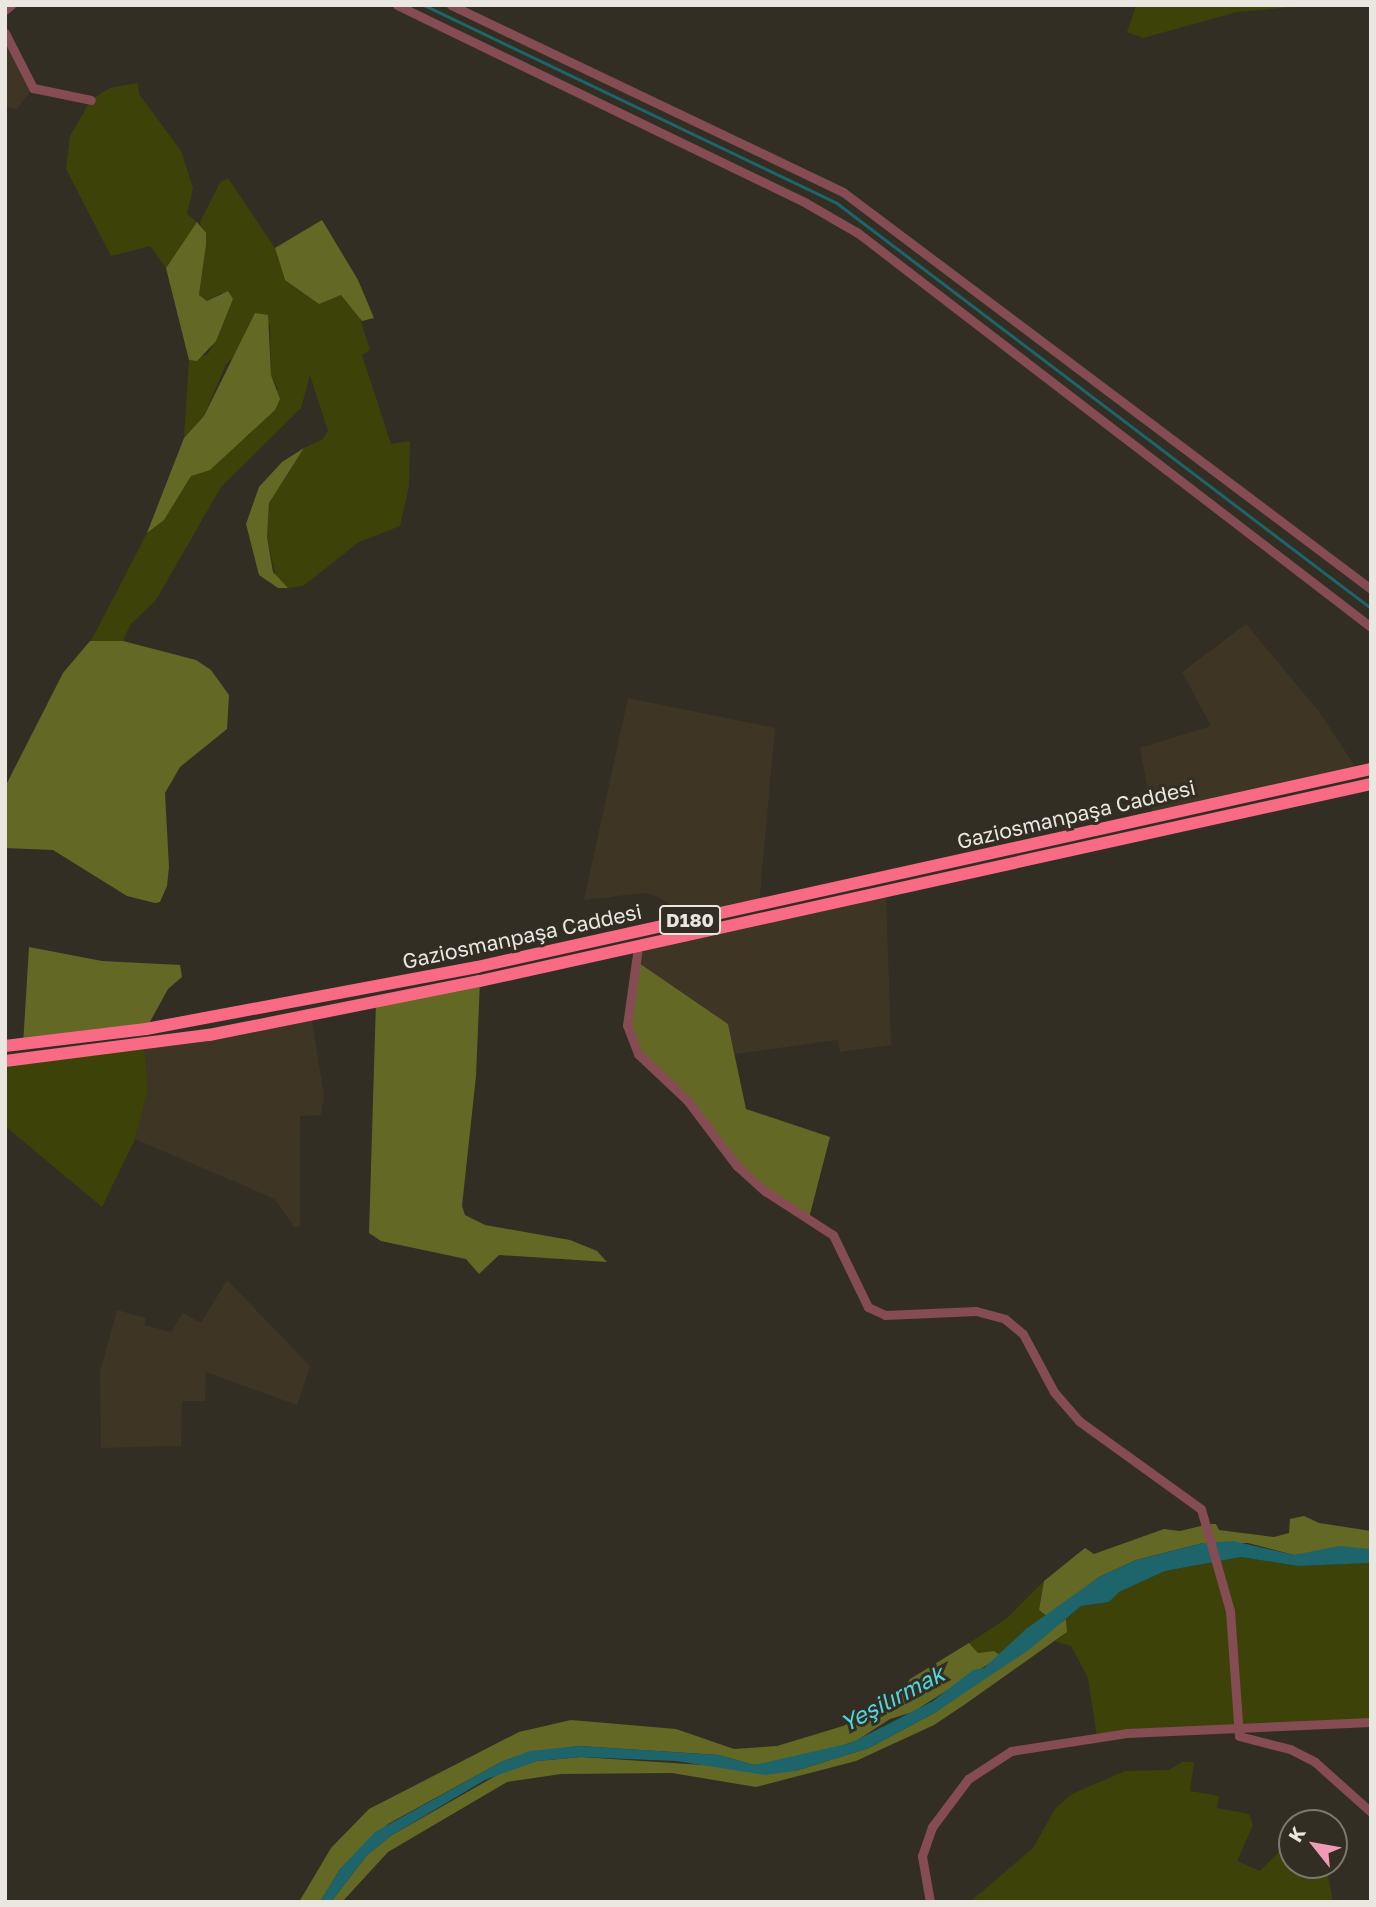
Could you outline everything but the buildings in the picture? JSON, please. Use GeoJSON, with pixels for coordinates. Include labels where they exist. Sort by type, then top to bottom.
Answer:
{"type":"FeatureCollection","features":[{"type":"Feature","properties":{"kind":"highway","name":"Gaziosmanpaşa Caddesi"},"geometry":{"type":"LineString","coordinates":[[5,1046],[146,1029],[477,967],[1371,769]]}},
{"type":"Feature","properties":{"kind":"highway","name":"Gaziosmanpaşa Caddesi"},"geometry":{"type":"LineString","coordinates":[[5,1060],[209,1035],[638,947],[1371,785]]}},
{"type":"Feature","properties":{"kind":"street"},"geometry":{"type":"LineString","coordinates":[[5,10],[11,5]]}},
{"type":"Feature","properties":{"kind":"street"},"geometry":{"type":"LineString","coordinates":[[397,5],[806,203],[858,233],[1371,627]]}},
{"type":"Feature","properties":{"kind":"street"},"geometry":{"type":"LineString","coordinates":[[451,5],[850,196],[1371,589]]}},
{"type":"Feature","properties":{"kind":"street"},"geometry":{"type":"LineString","coordinates":[[5,33],[33,88],[91,100]]}},
{"type":"Feature","properties":{"kind":"street"},"geometry":{"type":"LineString","coordinates":[[638,947],[627,1025],[632,1045],[687,1100],[737,1166],[765,1191],[833,1235],[868,1307],[885,1315],[976,1311],[1006,1319],[1023,1334],[1054,1392],[1079,1421],[1194,1502],[1209,1524],[1220,1564],[1233,1643],[1236,1728],[1246,1740],[1290,1749],[1315,1762],[1371,1812]]}},
{"type":"Feature","properties":{"kind":"street"},"geometry":{"type":"LineString","coordinates":[[930,1902],[922,1868],[925,1841],[954,1795],[996,1758],[1044,1743],[1236,1728],[1369,1725]]}},
{"type":"Feature","properties":{"kind":"shaded area"},"geometry":{"type":"Polygon","coordinates":[[[5,33],[33,88],[17,109],[5,106],[5,33]]]}},
{"type":"Feature","properties":{"kind":"shaded area"},"geometry":{"type":"Polygon","coordinates":[[[1246,624],[1320,713],[1359,772],[1153,817],[1140,748],[1211,726],[1182,672],[1246,624]]]}},
{"type":"Feature","properties":{"kind":"shaded area"},"geometry":{"type":"Polygon","coordinates":[[[628,698],[775,728],[759,905],[670,925],[670,904],[656,896],[643,893],[584,900],[628,698]]]}},
{"type":"Feature","properties":{"kind":"shaded area"},"geometry":{"type":"Polygon","coordinates":[[[886,893],[891,1045],[840,1052],[838,1040],[735,1054],[728,1024],[636,961],[638,947],[886,893]]]}},
{"type":"Feature","properties":{"kind":"shaded area"},"geometry":{"type":"Polygon","coordinates":[[[311,1015],[324,1096],[321,1115],[300,1116],[300,1226],[294,1227],[275,1199],[135,1139],[148,1090],[144,1045],[311,1015]]]}},
{"type":"Feature","properties":{"kind":"shaded area"},"geometry":{"type":"Polygon","coordinates":[[[227,1280],[310,1366],[297,1405],[206,1372],[205,1401],[182,1401],[181,1446],[101,1448],[100,1372],[117,1310],[146,1318],[144,1325],[171,1332],[183,1313],[201,1323],[227,1280]]]}},
{"type":"Feature","properties":{"kind":"green space"},"geometry":{"type":"Polygon","coordinates":[[[1136,5],[1316,5],[1237,12],[1143,38],[1127,32],[1136,5]]]}},
{"type":"Feature","properties":{"kind":"green space"},"geometry":{"type":"Polygon","coordinates":[[[138,83],[139,94],[181,151],[193,188],[187,214],[197,222],[166,268],[150,246],[111,256],[66,169],[70,136],[91,100],[110,88],[138,83]]]}},
{"type":"Feature","properties":{"kind":"green space"},"geometry":{"type":"Polygon","coordinates":[[[228,178],[275,248],[285,280],[313,295],[327,299],[341,295],[358,312],[370,350],[362,355],[391,444],[410,441],[409,486],[400,526],[359,542],[303,586],[288,588],[276,578],[267,537],[269,503],[304,448],[323,439],[328,431],[310,375],[301,408],[221,487],[156,600],[130,625],[123,641],[98,644],[91,641],[147,533],[164,519],[191,476],[250,434],[278,389],[271,375],[270,324],[226,364],[204,416],[184,438],[189,360],[208,354],[233,299],[221,293],[207,301],[199,295],[206,245],[200,222],[220,183],[228,178]]]}},
{"type":"Feature","properties":{"kind":"green space"},"geometry":{"type":"Polygon","coordinates":[[[322,220],[358,280],[374,318],[362,321],[341,295],[319,304],[285,280],[275,248],[322,220]]]}},
{"type":"Feature","properties":{"kind":"green space"},"geometry":{"type":"Polygon","coordinates":[[[197,222],[206,233],[199,295],[207,301],[228,291],[233,299],[216,341],[197,361],[189,360],[166,268],[197,222]]]}},
{"type":"Feature","properties":{"kind":"green space"},"geometry":{"type":"Polygon","coordinates":[[[255,313],[268,315],[271,375],[280,399],[275,410],[210,470],[191,476],[164,520],[147,533],[184,438],[204,416],[255,313]]]}},
{"type":"Feature","properties":{"kind":"green space"},"geometry":{"type":"Polygon","coordinates":[[[304,448],[269,503],[267,537],[273,572],[288,588],[278,588],[259,575],[246,524],[259,487],[282,462],[304,448]]]}},
{"type":"Feature","properties":{"kind":"green space"},"geometry":{"type":"Polygon","coordinates":[[[90,641],[123,641],[196,660],[211,670],[229,695],[227,729],[180,767],[165,793],[169,867],[167,886],[160,902],[127,896],[53,850],[5,848],[5,787],[63,673],[90,641]]]}},
{"type":"Feature","properties":{"kind":"green space"},"geometry":{"type":"Polygon","coordinates":[[[29,947],[102,961],[180,965],[182,977],[168,989],[146,1029],[23,1045],[29,947]]]}},
{"type":"Feature","properties":{"kind":"green space"},"geometry":{"type":"Polygon","coordinates":[[[636,961],[728,1024],[746,1109],[830,1137],[809,1218],[737,1166],[687,1100],[638,1054],[628,1036],[636,961]]]}},
{"type":"Feature","properties":{"kind":"green space"},"geometry":{"type":"Polygon","coordinates":[[[480,981],[476,1076],[462,1206],[465,1215],[485,1225],[570,1240],[597,1251],[607,1262],[499,1255],[479,1274],[466,1259],[381,1241],[369,1233],[376,1002],[480,981]]]}},
{"type":"Feature","properties":{"kind":"green space"},"geometry":{"type":"Polygon","coordinates":[[[144,1045],[148,1090],[135,1139],[102,1207],[5,1126],[5,1061],[144,1045]]]}},
{"type":"Feature","properties":{"kind":"green space"},"geometry":{"type":"Polygon","coordinates":[[[1304,1516],[1319,1523],[1371,1531],[1371,1549],[1294,1555],[1248,1543],[1203,1543],[1136,1560],[1099,1577],[1048,1617],[1039,1610],[1044,1581],[1085,1548],[1094,1554],[1164,1529],[1180,1531],[1209,1524],[1216,1524],[1219,1530],[1274,1537],[1289,1533],[1290,1519],[1304,1516]]]}},
{"type":"Feature","properties":{"kind":"green space"},"geometry":{"type":"Polygon","coordinates":[[[1241,1557],[1298,1566],[1371,1563],[1371,1722],[1097,1737],[1088,1678],[1071,1646],[1055,1641],[1067,1632],[1066,1619],[1081,1606],[1109,1602],[1119,1592],[1165,1571],[1241,1557]]]}},
{"type":"Feature","properties":{"kind":"green space"},"geometry":{"type":"Polygon","coordinates":[[[1044,1581],[1039,1610],[1048,1617],[1023,1632],[1001,1656],[994,1651],[978,1653],[969,1643],[1006,1619],[1044,1581]]]}},
{"type":"Feature","properties":{"kind":"green space"},"geometry":{"type":"Polygon","coordinates":[[[1066,1619],[1067,1632],[964,1705],[934,1725],[856,1761],[756,1787],[672,1773],[561,1774],[507,1782],[388,1852],[342,1902],[331,1902],[367,1855],[392,1835],[499,1774],[537,1761],[581,1757],[795,1771],[869,1748],[936,1712],[1066,1619]]]}},
{"type":"Feature","properties":{"kind":"green space"},"geometry":{"type":"Polygon","coordinates":[[[969,1643],[978,1653],[994,1651],[1001,1656],[913,1712],[890,1719],[856,1741],[805,1757],[754,1765],[719,1755],[579,1746],[530,1752],[503,1761],[388,1824],[340,1869],[320,1902],[299,1902],[331,1848],[369,1809],[519,1732],[571,1720],[676,1729],[734,1749],[777,1746],[843,1726],[898,1700],[910,1679],[969,1643]]]}},
{"type":"Feature","properties":{"kind":"green space"},"geometry":{"type":"Polygon","coordinates":[[[1182,1762],[1194,1762],[1190,1791],[1219,1796],[1217,1808],[1249,1814],[1253,1825],[1237,1861],[1260,1871],[1278,1853],[1278,1879],[1329,1879],[1333,1902],[970,1902],[1033,1848],[1055,1809],[1072,1794],[1125,1771],[1169,1770],[1182,1762]]]}},
{"type":"Feature","properties":{"kind":"water"},"geometry":{"type":"Polygon","coordinates":[[[1233,1541],[1294,1555],[1339,1546],[1371,1549],[1371,1563],[1298,1566],[1241,1557],[1165,1571],[1119,1592],[1109,1602],[1081,1606],[1030,1649],[936,1712],[869,1748],[795,1771],[765,1775],[676,1761],[581,1757],[537,1761],[485,1780],[392,1835],[367,1855],[331,1902],[320,1902],[340,1869],[375,1832],[503,1761],[530,1751],[579,1746],[719,1755],[754,1765],[851,1743],[933,1701],[973,1670],[984,1668],[1026,1629],[1099,1577],[1136,1560],[1203,1543],[1233,1541]]]}},
{"type":"Feature","properties":{"kind":"waterway"},"geometry":{"type":"LineString","coordinates":[[424,5],[837,203],[1371,608]]}},
{"type":"Feature","properties":{"kind":"water label","name":"Yeşilırmak"},"geometry":{"type":"Point","coordinates":[892,1698]}}]}
